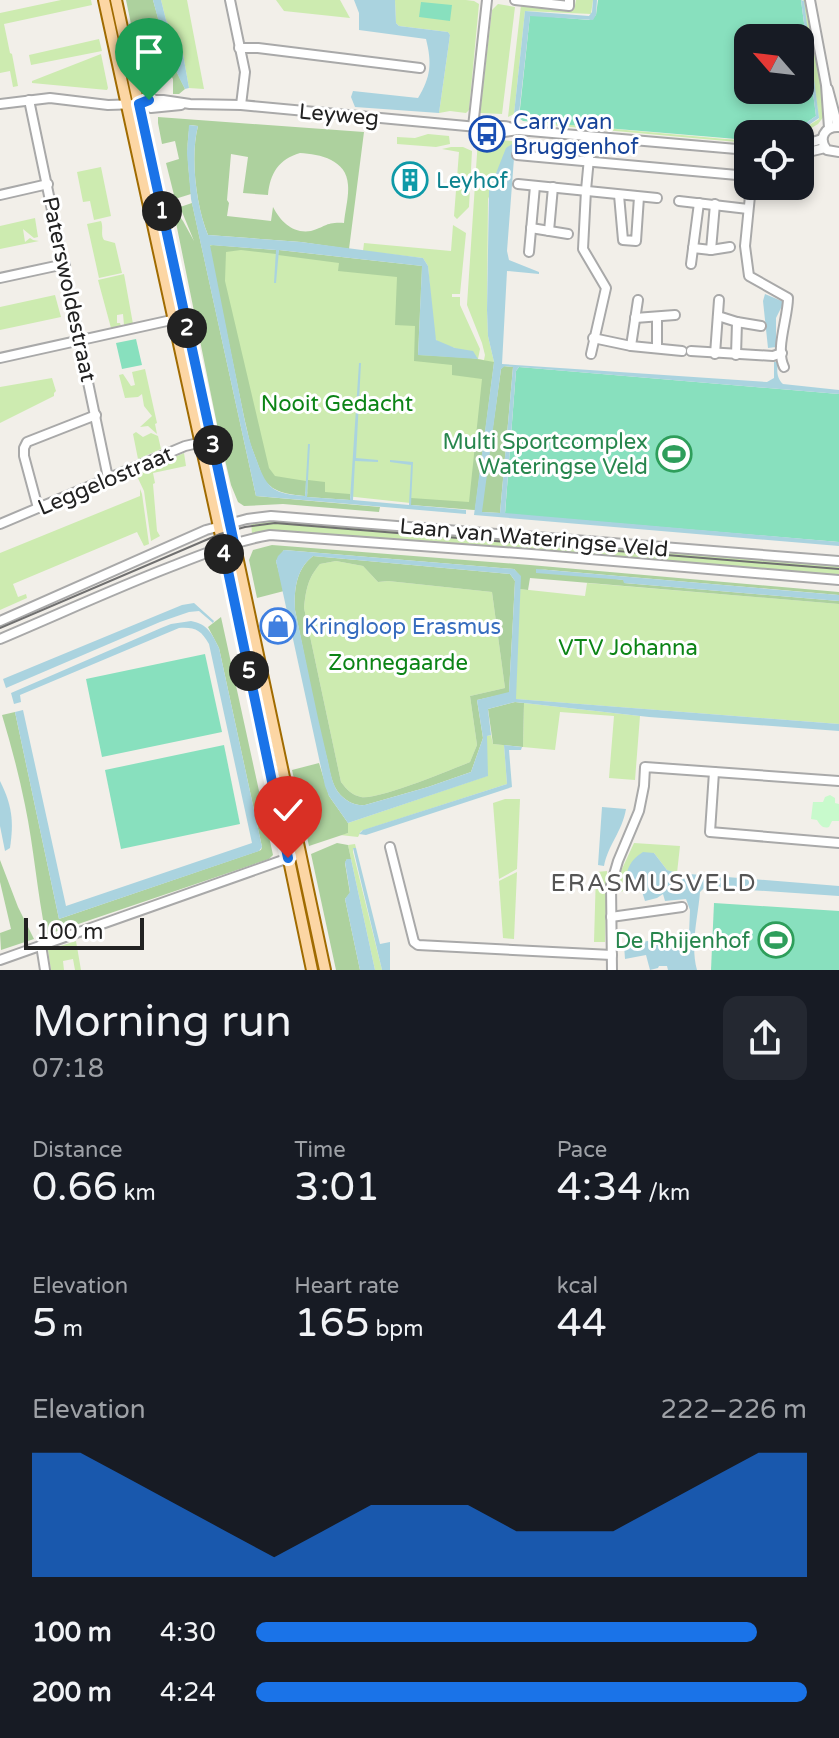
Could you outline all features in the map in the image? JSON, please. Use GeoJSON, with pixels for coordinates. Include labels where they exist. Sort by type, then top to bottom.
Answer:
{"type":"FeatureCollection","features":[{"type":"Feature","properties":{"kind":"main road"},"geometry":{"type":"LineString","coordinates":[[104,0],[206,442],[230,523],[325,970]]}},
{"type":"Feature","properties":{"kind":"main road"},"geometry":{"type":"LineString","coordinates":[[116,0],[139,104],[179,319]]}},
{"type":"Feature","properties":{"kind":"main road"},"geometry":{"type":"LineString","coordinates":[[206,442],[218,526],[312,970]]}},
{"type":"Feature","properties":{"kind":"street"},"geometry":{"type":"LineString","coordinates":[[230,0],[245,72],[241,105]]}},
{"type":"Feature","properties":{"kind":"street"},"geometry":{"type":"LineString","coordinates":[[473,127],[487,0]]}},
{"type":"Feature","properties":{"kind":"street"},"geometry":{"type":"LineString","coordinates":[[515,0],[569,6],[569,0]]}},
{"type":"Feature","properties":{"kind":"street"},"geometry":{"type":"LineString","coordinates":[[810,0],[826,85],[832,100],[835,127],[824,133],[831,151]]}},
{"type":"Feature","properties":{"kind":"street"},"geometry":{"type":"LineString","coordinates":[[239,48],[420,68]]}},
{"type":"Feature","properties":{"kind":"street","name":"Leyweg"},"geometry":{"type":"LineString","coordinates":[[0,104],[50,98],[108,105],[139,104],[151,108],[190,104],[241,105],[473,127],[497,125],[518,130],[734,149]]}},
{"type":"Feature","properties":{"kind":"street","name":"Paterswoldestraat"},"geometry":{"type":"LineString","coordinates":[[29,100],[108,478]]}},
{"type":"Feature","properties":{"kind":"street"},"geometry":{"type":"LineString","coordinates":[[591,137],[583,249],[606,288],[591,354]]}},
{"type":"Feature","properties":{"kind":"street"},"geometry":{"type":"LineString","coordinates":[[517,155],[734,175]]}},
{"type":"Feature","properties":{"kind":"street"},"geometry":{"type":"LineString","coordinates":[[0,195],[48,184]]}},
{"type":"Feature","properties":{"kind":"street"},"geometry":{"type":"LineString","coordinates":[[518,184],[657,198]]}},
{"type":"Feature","properties":{"kind":"street"},"geometry":{"type":"LineString","coordinates":[[529,252],[535,186]]}},
{"type":"Feature","properties":{"kind":"street"},"geometry":{"type":"LineString","coordinates":[[549,231],[553,187]]}},
{"type":"Feature","properties":{"kind":"street"},"geometry":{"type":"LineString","coordinates":[[619,195],[623,252]]}},
{"type":"Feature","properties":{"kind":"street"},"geometry":{"type":"LineString","coordinates":[[623,240],[636,241],[639,197]]}},
{"type":"Feature","properties":{"kind":"street"},"geometry":{"type":"LineString","coordinates":[[749,200],[745,246],[749,276],[788,298],[781,361],[784,367]]}},
{"type":"Feature","properties":{"kind":"street"},"geometry":{"type":"LineString","coordinates":[[679,201],[748,209]]}},
{"type":"Feature","properties":{"kind":"street"},"geometry":{"type":"LineString","coordinates":[[691,264],[699,203]]}},
{"type":"Feature","properties":{"kind":"street"},"geometry":{"type":"LineString","coordinates":[[711,250],[715,204]]}},
{"type":"Feature","properties":{"kind":"street"},"geometry":{"type":"LineString","coordinates":[[531,228],[568,234]]}},
{"type":"Feature","properties":{"kind":"street"},"geometry":{"type":"LineString","coordinates":[[693,248],[711,250],[730,247]]}},
{"type":"Feature","properties":{"kind":"street"},"geometry":{"type":"LineString","coordinates":[[0,278],[65,264]]}},
{"type":"Feature","properties":{"kind":"street"},"geometry":{"type":"LineString","coordinates":[[631,346],[638,300]]}},
{"type":"Feature","properties":{"kind":"street"},"geometry":{"type":"LineString","coordinates":[[715,354],[719,300]]}},
{"type":"Feature","properties":{"kind":"street"},"geometry":{"type":"LineString","coordinates":[[635,318],[675,315]]}},
{"type":"Feature","properties":{"kind":"street"},"geometry":{"type":"LineString","coordinates":[[718,316],[761,326]]}},
{"type":"Feature","properties":{"kind":"street"},"geometry":{"type":"LineString","coordinates":[[657,317],[657,348]]}},
{"type":"Feature","properties":{"kind":"street"},"geometry":{"type":"LineString","coordinates":[[0,358],[179,319]]}},
{"type":"Feature","properties":{"kind":"street"},"geometry":{"type":"LineString","coordinates":[[736,355],[737,322]]}},
{"type":"Feature","properties":{"kind":"street"},"geometry":{"type":"LineString","coordinates":[[593,338],[631,346],[715,354],[773,356],[782,353]]}},
{"type":"Feature","properties":{"kind":"street"},"geometry":{"type":"LineString","coordinates":[[38,508],[24,456],[27,442],[96,415]]}},
{"type":"Feature","properties":{"kind":"street","name":"Leggelostraat"},"geometry":{"type":"LineString","coordinates":[[0,524],[185,446],[206,442]]}},
{"type":"Feature","properties":{"kind":"street","name":"Laan van Wateringse Veld"},"geometry":{"type":"LineString","coordinates":[[0,621],[206,530],[271,516],[839,561]]}},
{"type":"Feature","properties":{"kind":"street","name":"Laan van Wateringse Veld"},"geometry":{"type":"LineString","coordinates":[[0,639],[130,582],[234,543],[270,535],[839,580]]}},
{"type":"Feature","properties":{"kind":"street"},"geometry":{"type":"LineString","coordinates":[[612,970],[611,885],[639,811],[645,767],[839,781]]}},
{"type":"Feature","properties":{"kind":"street"},"geometry":{"type":"LineString","coordinates":[[714,772],[710,832],[839,843]]}},
{"type":"Feature","properties":{"kind":"street"},"geometry":{"type":"LineString","coordinates":[[390,847],[414,942],[418,945],[612,955]]}},
{"type":"Feature","properties":{"kind":"street"},"geometry":{"type":"LineString","coordinates":[[0,960],[300,854]]}},
{"type":"Feature","properties":{"kind":"street"},"geometry":{"type":"LineString","coordinates":[[611,917],[682,907]]}},
{"type":"Feature","properties":{"kind":"street"},"geometry":{"type":"LineString","coordinates":[[41,945],[45,970]]}},
{"type":"Feature","properties":{"kind":"green space"},"geometry":{"type":"Polygon","coordinates":[[[61,0],[91,0],[92,5],[4,24],[18,86],[13,87],[10,71],[0,73],[0,13],[61,0]]]}},
{"type":"Feature","properties":{"kind":"green space"},"geometry":{"type":"Polygon","coordinates":[[[126,0],[153,0],[168,54],[185,89],[179,94],[173,94],[173,79],[160,58],[152,21],[131,24],[126,0]]]}},
{"type":"Feature","properties":{"kind":"green space"},"geometry":{"type":"Polygon","coordinates":[[[161,0],[187,0],[204,89],[189,88],[183,54],[166,20],[161,0]]]}},
{"type":"Feature","properties":{"kind":"green space"},"geometry":{"type":"Polygon","coordinates":[[[276,0],[340,0],[350,18],[284,11],[276,0]]]}},
{"type":"Feature","properties":{"kind":"green space"},"geometry":{"type":"Polygon","coordinates":[[[395,0],[466,0],[479,4],[469,110],[466,113],[439,113],[450,35],[448,32],[399,26],[396,23],[395,0]]]}},
{"type":"Feature","properties":{"kind":"green space"},"geometry":{"type":"Polygon","coordinates":[[[576,0],[593,0],[591,14],[525,11],[514,114],[508,117],[521,5],[574,10],[576,0]]]}},
{"type":"Feature","properties":{"kind":"green space"},"geometry":{"type":"Polygon","coordinates":[[[598,0],[801,0],[804,24],[734,24],[734,104],[814,104],[814,101],[816,116],[810,120],[734,120],[734,139],[523,121],[519,118],[530,15],[589,20],[596,15],[598,0]]]}},
{"type":"Feature","properties":{"kind":"green space"},"geometry":{"type":"Polygon","coordinates":[[[803,0],[806,0],[811,24],[806,24],[803,0]]]}},
{"type":"Feature","properties":{"kind":"green space"},"geometry":{"type":"Polygon","coordinates":[[[421,2],[452,5],[450,21],[419,17],[421,2]]]}},
{"type":"Feature","properties":{"kind":"green space"},"geometry":{"type":"Polygon","coordinates":[[[498,4],[515,7],[502,114],[480,113],[492,10],[498,4]]]}},
{"type":"Feature","properties":{"kind":"green space"},"geometry":{"type":"Polygon","coordinates":[[[99,39],[102,51],[31,65],[29,55],[99,39]]]}},
{"type":"Feature","properties":{"kind":"green space"},"geometry":{"type":"Polygon","coordinates":[[[814,40],[825,115],[814,126],[814,122],[819,119],[814,82],[814,40]]]}},
{"type":"Feature","properties":{"kind":"green space"},"geometry":{"type":"Polygon","coordinates":[[[101,54],[107,90],[32,83],[32,81],[101,54]]]}},
{"type":"Feature","properties":{"kind":"green space"},"geometry":{"type":"Polygon","coordinates":[[[158,117],[364,132],[349,249],[208,235],[196,181],[194,152],[198,126],[190,125],[189,134],[191,194],[175,199],[166,163],[179,159],[175,141],[162,144],[158,117]],[[300,153],[281,163],[273,174],[268,195],[243,193],[248,157],[231,154],[227,216],[271,221],[273,207],[284,222],[299,231],[344,223],[348,190],[343,170],[331,160],[300,153]]]}},
{"type":"Feature","properties":{"kind":"green space"},"geometry":{"type":"Polygon","coordinates":[[[537,122],[734,142],[538,124],[537,122]]]}},
{"type":"Feature","properties":{"kind":"green space"},"geometry":{"type":"Polygon","coordinates":[[[428,134],[449,136],[450,144],[436,147],[397,144],[397,137],[415,138],[428,134]]]}},
{"type":"Feature","properties":{"kind":"green space","name":"Nooit Gedacht"},"geometry":{"type":"Polygon","coordinates":[[[478,139],[514,141],[515,145],[512,145],[488,199],[487,310],[488,336],[494,362],[475,510],[272,488],[210,245],[422,266],[418,355],[455,348],[438,343],[434,336],[428,266],[423,258],[363,251],[364,243],[451,251],[453,225],[466,233],[460,294],[452,294],[452,297],[460,297],[460,305],[480,349],[478,359],[484,360],[482,343],[467,305],[478,139]]]}},
{"type":"Feature","properties":{"kind":"green space"},"geometry":{"type":"Polygon","coordinates":[[[451,147],[472,151],[469,207],[457,219],[454,216],[459,152],[442,149],[451,147]]]}},
{"type":"Feature","properties":{"kind":"green space"},"geometry":{"type":"Polygon","coordinates":[[[101,167],[111,216],[94,220],[90,201],[83,202],[77,172],[101,167]]]}},
{"type":"Feature","properties":{"kind":"green space"},"geometry":{"type":"Polygon","coordinates":[[[192,203],[256,496],[380,507],[379,512],[283,504],[244,506],[238,502],[220,439],[173,208],[194,241],[180,207],[192,203]]]}},
{"type":"Feature","properties":{"kind":"green space"},"geometry":{"type":"Polygon","coordinates":[[[35,218],[38,237],[34,238],[23,229],[25,242],[30,238],[39,241],[0,249],[0,226],[35,218]]]}},
{"type":"Feature","properties":{"kind":"green space"},"geometry":{"type":"Polygon","coordinates":[[[101,221],[104,240],[115,243],[122,273],[99,278],[87,224],[101,221]]]}},
{"type":"Feature","properties":{"kind":"green space"},"geometry":{"type":"Polygon","coordinates":[[[209,246],[276,250],[276,254],[241,250],[226,252],[225,281],[269,468],[275,476],[306,481],[305,496],[271,487],[263,478],[250,443],[209,246]]]}},
{"type":"Feature","properties":{"kind":"green space"},"geometry":{"type":"Polygon","coordinates":[[[279,250],[422,266],[418,355],[494,362],[475,510],[411,505],[411,498],[469,502],[482,379],[452,375],[452,365],[414,361],[415,326],[395,325],[397,277],[338,271],[339,263],[278,255],[279,250]]]}},
{"type":"Feature","properties":{"kind":"green space"},"geometry":{"type":"Polygon","coordinates":[[[124,274],[133,324],[124,325],[123,314],[117,315],[117,323],[121,326],[111,328],[98,280],[124,274]]]}},
{"type":"Feature","properties":{"kind":"green space"},"geometry":{"type":"Polygon","coordinates":[[[55,295],[61,317],[0,330],[0,307],[55,295]]]}},
{"type":"Feature","properties":{"kind":"green space"},"geometry":{"type":"Polygon","coordinates":[[[136,339],[142,365],[122,369],[116,343],[136,339]]]}},
{"type":"Feature","properties":{"kind":"green space"},"geometry":{"type":"Polygon","coordinates":[[[503,366],[513,367],[500,513],[481,512],[501,369],[503,366]]]}},
{"type":"Feature","properties":{"kind":"green space","name":"Multi Sportcomplex Wateringse Veld"},"geometry":{"type":"Polygon","coordinates":[[[519,367],[839,394],[839,542],[505,514],[516,371],[519,367]]]}},
{"type":"Feature","properties":{"kind":"green space"},"geometry":{"type":"Polygon","coordinates":[[[145,369],[157,434],[148,426],[140,427],[152,416],[144,406],[142,394],[125,398],[119,375],[123,374],[131,386],[135,385],[132,372],[145,369]]]}},
{"type":"Feature","properties":{"kind":"green space"},"geometry":{"type":"Polygon","coordinates":[[[52,378],[56,391],[54,396],[0,423],[0,387],[52,378]]]}},
{"type":"Feature","properties":{"kind":"green space"},"geometry":{"type":"Polygon","coordinates":[[[136,432],[143,437],[151,433],[158,436],[161,449],[138,459],[133,434],[136,432]]]}},
{"type":"Feature","properties":{"kind":"green space"},"geometry":{"type":"Polygon","coordinates":[[[184,453],[186,466],[153,473],[157,531],[160,536],[151,541],[144,491],[136,474],[184,453]]]}},
{"type":"Feature","properties":{"kind":"green space"},"geometry":{"type":"Polygon","coordinates":[[[308,480],[325,482],[325,492],[350,494],[350,500],[307,497],[308,480]]]}},
{"type":"Feature","properties":{"kind":"green space"},"geometry":{"type":"Polygon","coordinates":[[[140,489],[149,544],[144,546],[137,532],[13,584],[18,597],[26,594],[27,598],[0,610],[0,553],[140,496],[140,489]]]}},
{"type":"Feature","properties":{"kind":"green space"},"geometry":{"type":"Polygon","coordinates":[[[266,519],[839,564],[839,578],[287,532],[252,534],[251,521],[266,519]]]}},
{"type":"Feature","properties":{"kind":"green space"},"geometry":{"type":"Polygon","coordinates":[[[272,545],[839,592],[839,595],[537,569],[624,580],[624,583],[839,601],[839,604],[530,578],[528,590],[520,589],[520,576],[514,569],[284,550],[276,561],[284,591],[257,598],[249,560],[253,550],[272,545]]]}},
{"type":"Feature","properties":{"kind":"green space"},"geometry":{"type":"Polygon","coordinates":[[[313,556],[510,574],[515,581],[509,693],[477,700],[483,738],[471,772],[365,805],[350,802],[338,792],[331,778],[295,610],[297,580],[313,556]],[[336,561],[320,564],[308,584],[304,608],[341,782],[355,795],[370,797],[470,762],[477,745],[470,696],[505,688],[492,592],[378,582],[363,566],[336,561]]]}},
{"type":"Feature","properties":{"kind":"green space","name":"Zonnegaarde"},"geometry":{"type":"Polygon","coordinates":[[[336,561],[363,566],[378,582],[492,592],[505,688],[470,696],[477,745],[470,762],[415,784],[370,797],[355,795],[341,782],[304,608],[308,584],[316,569],[320,564],[336,561]]]}},
{"type":"Feature","properties":{"kind":"green space","name":"VTV Johanna"},"geometry":{"type":"Polygon","coordinates":[[[587,583],[839,604],[839,724],[515,699],[520,589],[585,596],[587,583]]]}},
{"type":"Feature","properties":{"kind":"green space"},"geometry":{"type":"Polygon","coordinates":[[[221,617],[273,855],[269,859],[46,935],[25,805],[2,715],[15,712],[59,919],[261,850],[219,648],[208,627],[221,617]]]}},
{"type":"Feature","properties":{"kind":"green space"},"geometry":{"type":"Polygon","coordinates":[[[205,654],[222,732],[102,757],[86,679],[205,654]]]}},
{"type":"Feature","properties":{"kind":"green space"},"geometry":{"type":"Polygon","coordinates":[[[515,702],[524,703],[523,747],[493,744],[488,709],[515,702]]]}},
{"type":"Feature","properties":{"kind":"green space"},"geometry":{"type":"Polygon","coordinates":[[[524,703],[640,716],[635,780],[609,778],[614,716],[560,712],[555,750],[523,747],[524,703]]]}},
{"type":"Feature","properties":{"kind":"green space"},"geometry":{"type":"Polygon","coordinates":[[[491,735],[493,744],[504,745],[507,784],[361,831],[358,837],[340,835],[348,833],[348,823],[487,776],[487,736],[491,735]]]}},
{"type":"Feature","properties":{"kind":"green space"},"geometry":{"type":"Polygon","coordinates":[[[224,745],[240,824],[121,849],[105,770],[224,745]]]}},
{"type":"Feature","properties":{"kind":"green space"},"geometry":{"type":"Polygon","coordinates":[[[319,763],[329,796],[348,823],[348,833],[309,846],[292,770],[319,763]]]}},
{"type":"Feature","properties":{"kind":"green space"},"geometry":{"type":"Polygon","coordinates":[[[830,795],[839,804],[839,821],[832,821],[829,827],[825,827],[811,819],[813,802],[823,802],[830,795]]]}},
{"type":"Feature","properties":{"kind":"green space"},"geometry":{"type":"Polygon","coordinates":[[[520,799],[517,869],[499,879],[493,803],[520,799]]]}},
{"type":"Feature","properties":{"kind":"green space"},"geometry":{"type":"Polygon","coordinates":[[[337,843],[348,845],[351,859],[345,863],[350,893],[345,899],[360,970],[336,970],[311,854],[337,843]]]}},
{"type":"Feature","properties":{"kind":"green space"},"geometry":{"type":"Polygon","coordinates":[[[634,843],[680,846],[677,873],[667,870],[654,853],[626,872],[624,891],[618,892],[621,871],[634,843]]]}},
{"type":"Feature","properties":{"kind":"green space"},"geometry":{"type":"Polygon","coordinates":[[[355,844],[353,852],[382,970],[375,970],[348,845],[355,844]]]}},
{"type":"Feature","properties":{"kind":"green space"},"geometry":{"type":"Polygon","coordinates":[[[0,860],[34,939],[1,950],[0,933],[11,929],[0,882],[0,860]]]}},
{"type":"Feature","properties":{"kind":"green space"},"geometry":{"type":"Polygon","coordinates":[[[607,871],[605,942],[594,942],[596,872],[607,871]]]}},
{"type":"Feature","properties":{"kind":"green space"},"geometry":{"type":"Polygon","coordinates":[[[517,872],[514,939],[503,938],[499,881],[517,872]]]}},
{"type":"Feature","properties":{"kind":"green space","name":"De Rhijenhof"},"geometry":{"type":"Polygon","coordinates":[[[714,903],[839,911],[839,970],[711,970],[714,903]]]}},
{"type":"Feature","properties":{"kind":"green space"},"geometry":{"type":"Polygon","coordinates":[[[76,941],[81,970],[75,970],[73,959],[63,961],[64,970],[51,970],[48,950],[76,941]]]}},
{"type":"Feature","properties":{"kind":"water"},"geometry":{"type":"Polygon","coordinates":[[[153,0],[161,0],[166,20],[183,54],[189,88],[185,89],[175,68],[153,0]]]}},
{"type":"Feature","properties":{"kind":"water"},"geometry":{"type":"Polygon","coordinates":[[[354,0],[395,0],[396,23],[399,26],[448,32],[439,113],[355,107],[351,97],[353,91],[418,98],[426,83],[430,63],[426,39],[359,30],[359,13],[354,0]]]}},
{"type":"Feature","properties":{"kind":"water"},"geometry":{"type":"Polygon","coordinates":[[[593,0],[597,0],[593,20],[530,16],[519,114],[514,114],[525,11],[589,16],[593,0]]]}},
{"type":"Feature","properties":{"kind":"water"},"geometry":{"type":"Polygon","coordinates":[[[801,0],[804,1],[807,24],[804,24],[801,0]]]}},
{"type":"Feature","properties":{"kind":"water"},"geometry":{"type":"Polygon","coordinates":[[[814,79],[819,118],[810,120],[816,116],[814,79]]]}},
{"type":"Feature","properties":{"kind":"water"},"geometry":{"type":"Polygon","coordinates":[[[189,125],[198,126],[194,152],[196,181],[208,235],[301,242],[423,258],[428,266],[436,340],[473,351],[478,359],[418,355],[422,266],[279,250],[274,283],[276,250],[210,245],[246,428],[264,478],[279,492],[305,496],[310,444],[307,497],[350,500],[361,363],[356,458],[378,462],[355,461],[353,500],[409,505],[411,465],[390,460],[413,462],[411,505],[466,510],[466,514],[256,496],[191,199],[187,153],[189,125]]]}},
{"type":"Feature","properties":{"kind":"water"},"geometry":{"type":"Polygon","coordinates":[[[515,145],[507,251],[509,260],[539,274],[507,271],[502,364],[767,382],[774,378],[774,362],[778,362],[778,376],[783,384],[839,390],[839,394],[519,367],[516,371],[505,513],[839,542],[839,546],[474,515],[494,362],[488,336],[487,310],[489,191],[506,148],[515,145]],[[513,367],[501,369],[482,512],[500,513],[513,367]]]}},
{"type":"Feature","properties":{"kind":"water"},"geometry":{"type":"Polygon","coordinates":[[[765,294],[784,302],[776,318],[776,347],[768,348],[765,294]]]}},
{"type":"Feature","properties":{"kind":"water"},"geometry":{"type":"Polygon","coordinates":[[[284,550],[514,569],[521,576],[516,699],[839,724],[839,731],[649,717],[515,702],[488,709],[491,735],[487,736],[488,776],[348,823],[325,786],[276,561],[284,550]],[[313,556],[307,561],[296,588],[295,610],[332,779],[338,792],[347,800],[365,805],[471,772],[483,738],[477,700],[509,692],[515,581],[510,574],[313,556]]]}},
{"type":"Feature","properties":{"kind":"water"},"geometry":{"type":"Polygon","coordinates":[[[536,569],[839,595],[839,601],[624,583],[623,580],[536,573],[536,569]]]}},
{"type":"Feature","properties":{"kind":"water"},"geometry":{"type":"Polygon","coordinates":[[[194,603],[213,623],[199,611],[189,612],[6,688],[3,679],[182,605],[194,603]]]}},
{"type":"Feature","properties":{"kind":"water"},"geometry":{"type":"Polygon","coordinates":[[[191,621],[205,627],[219,648],[262,847],[259,851],[59,919],[15,712],[23,710],[66,906],[252,843],[209,644],[197,630],[179,628],[20,695],[21,702],[14,704],[11,693],[171,624],[191,621]]]}},
{"type":"Feature","properties":{"kind":"water"},"geometry":{"type":"Polygon","coordinates":[[[504,745],[522,747],[521,750],[509,750],[512,787],[366,835],[359,834],[363,830],[507,784],[504,745]]]}},
{"type":"Feature","properties":{"kind":"water"},"geometry":{"type":"Polygon","coordinates":[[[0,781],[12,821],[10,848],[5,851],[0,826],[0,781]]]}},
{"type":"Feature","properties":{"kind":"water"},"geometry":{"type":"Polygon","coordinates":[[[602,807],[626,809],[604,866],[598,865],[602,807]]]}},
{"type":"Feature","properties":{"kind":"water"},"geometry":{"type":"Polygon","coordinates":[[[353,848],[356,848],[380,944],[390,942],[390,970],[382,970],[353,848]]]}},
{"type":"Feature","properties":{"kind":"water"},"geometry":{"type":"Polygon","coordinates":[[[643,852],[654,853],[667,870],[677,873],[839,886],[839,896],[705,887],[700,892],[695,931],[697,970],[668,970],[667,966],[659,966],[650,970],[646,955],[625,959],[624,945],[689,934],[690,910],[686,899],[665,901],[663,894],[645,901],[640,885],[624,891],[628,868],[643,852]]]}},
{"type":"Feature","properties":{"kind":"water"},"geometry":{"type":"Polygon","coordinates":[[[347,859],[351,859],[375,970],[360,970],[345,899],[350,892],[347,859]]]}},
{"type":"Feature","properties":{"kind":"tram line"},"geometry":{"type":"LineString","coordinates":[[0,628],[220,534],[275,523],[839,569]]}},
{"type":"Feature","properties":{"kind":"place","name":"Carry van Bruggenhof"},"geometry":{"type":"Point","coordinates":[487,134]}},
{"type":"Feature","properties":{"kind":"place","name":"Leyhof"},"geometry":{"type":"Point","coordinates":[410,180]}},
{"type":"Feature","properties":{"kind":"place","name":"Multi Sportcomplex Wateringse Veld"},"geometry":{"type":"Point","coordinates":[674,454]}},
{"type":"Feature","properties":{"kind":"place","name":"Kringloop Erasmus"},"geometry":{"type":"Point","coordinates":[278,626]}},
{"type":"Feature","properties":{"kind":"place","name":"De Rhijenhof"},"geometry":{"type":"Point","coordinates":[776,940]}},
{"type":"Feature","properties":{"kind":"district","name":"ERASMUSVELD"},"geometry":{"type":"Point","coordinates":[654,883]}},
{"type":"Feature","properties":{"kind":"route"},"geometry":{"type":"LineString","coordinates":[[149,100],[139,104],[234,543],[223,547],[288,858]]}}]}
